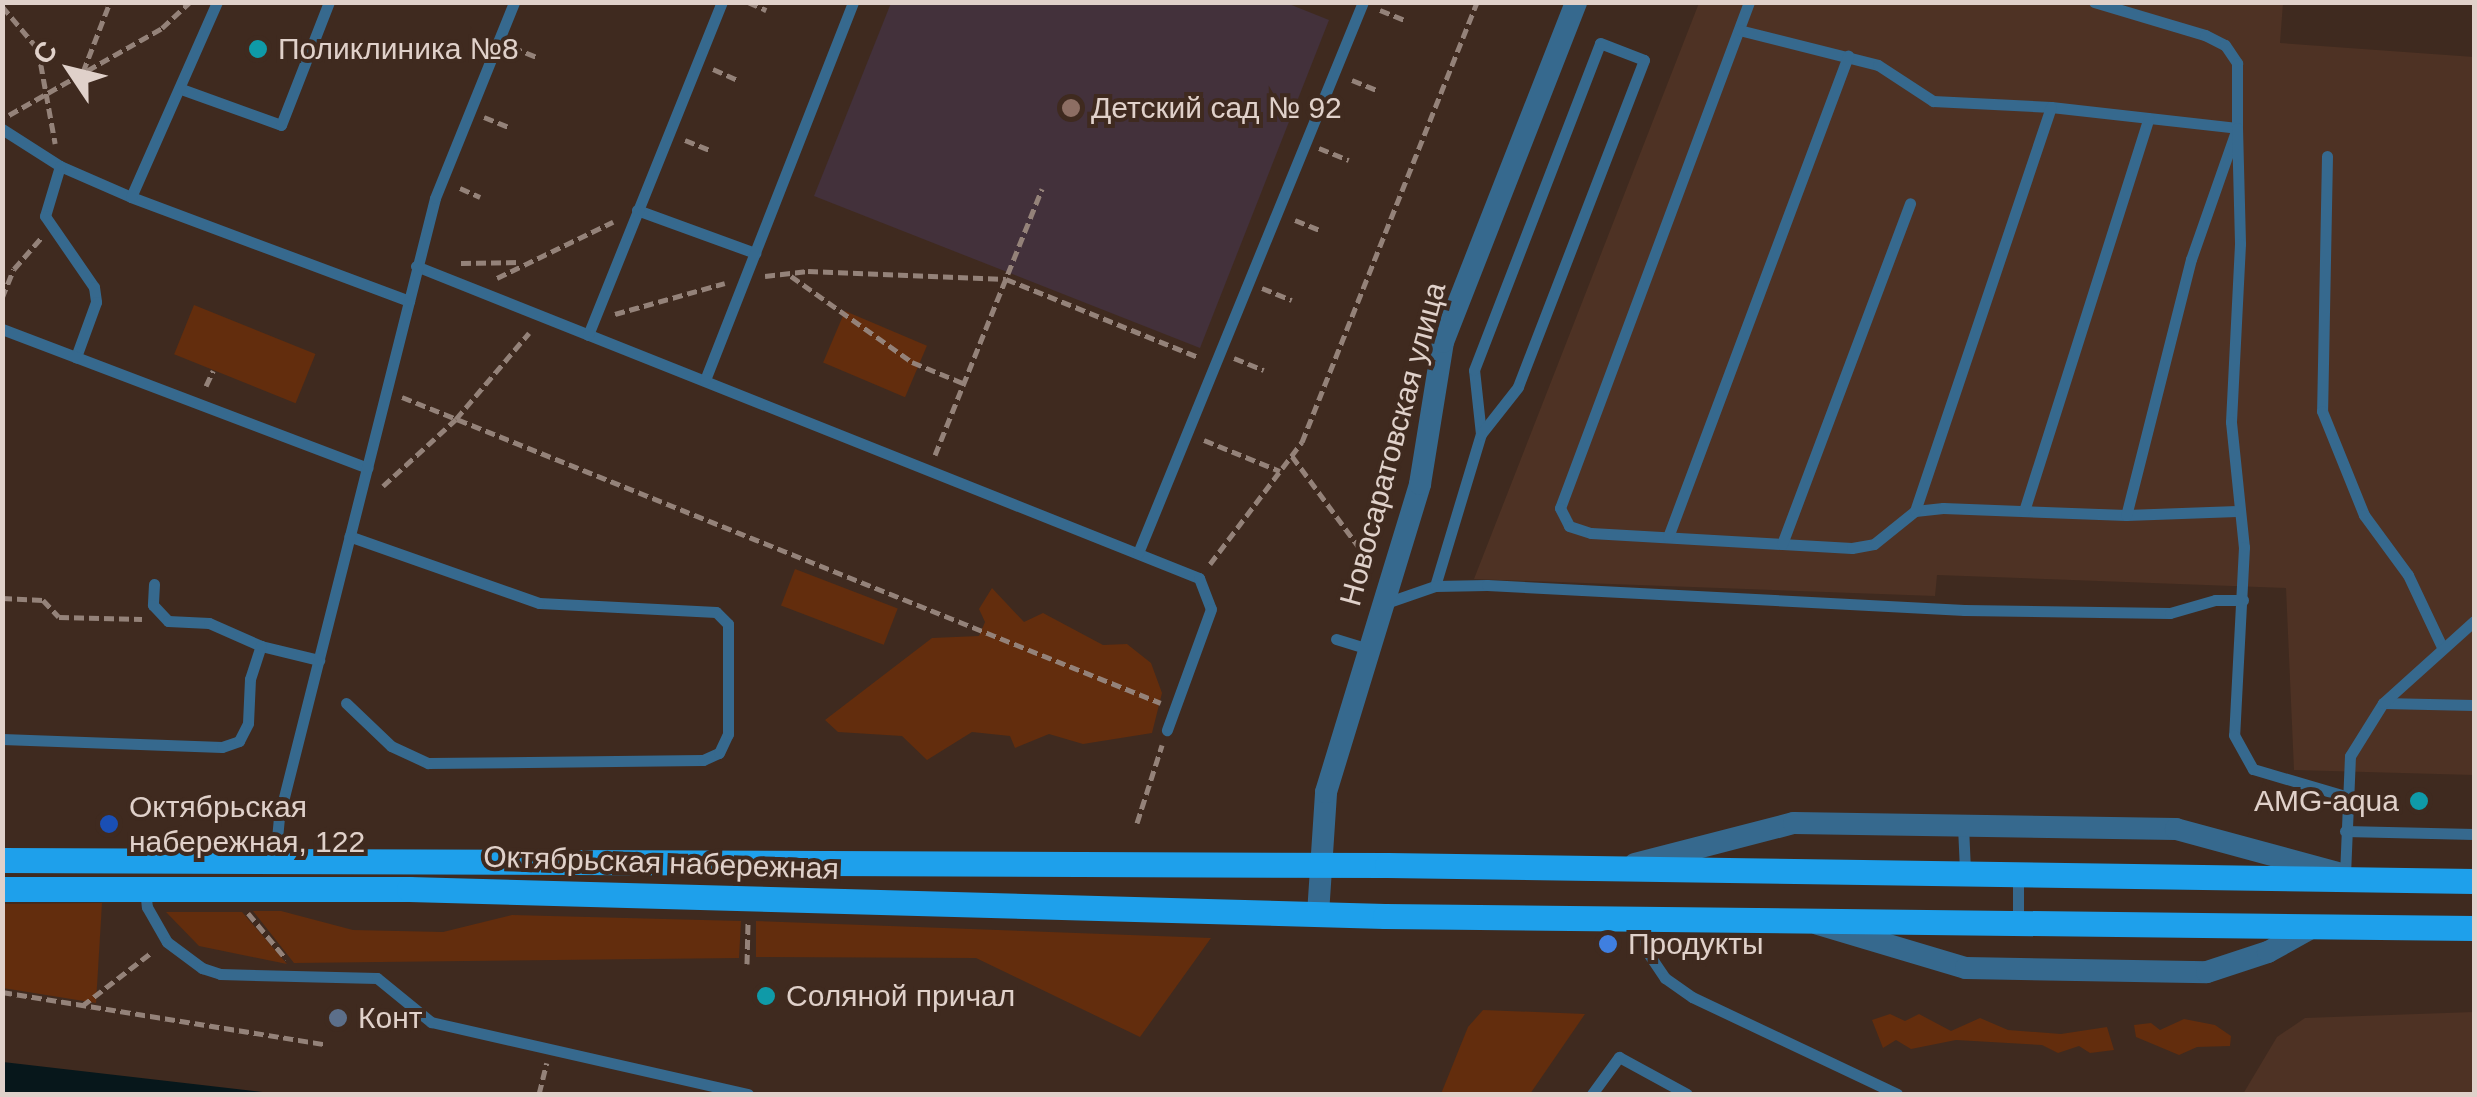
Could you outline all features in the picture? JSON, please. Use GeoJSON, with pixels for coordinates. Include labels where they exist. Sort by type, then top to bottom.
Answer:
{"type":"FeatureCollection","features":[{"type":"Feature","properties":{"kind":"main road","name":"Октябрьская набережная"},"geometry":{"type":"LineString","coordinates":[[2,860],[1964,870],[2345,875],[2474,881]]}},
{"type":"Feature","properties":{"kind":"main road","name":"Октябрьская набережная"},"geometry":{"type":"LineString","coordinates":[[2,889],[742,896],[1643,920],[2474,928]]}},
{"type":"Feature","properties":{"kind":"street","name":"Новосаратовская улица"},"geometry":{"type":"LineString","coordinates":[[1318,914],[1318,865],[1326,792],[1420,484],[1450,318],[1576,2]]}},
{"type":"Feature","properties":{"kind":"street"},"geometry":{"type":"LineString","coordinates":[[1624,868],[1794,823],[2176,829],[2345,875]]}},
{"type":"Feature","properties":{"kind":"street"},"geometry":{"type":"LineString","coordinates":[[1805,920],[1966,968],[2207,972],[2268,952],[2312,928]]}},
{"type":"Feature","properties":{"kind":"lane"},"geometry":{"type":"LineString","coordinates":[[132,197],[164,117],[184,90],[218,2]]}},
{"type":"Feature","properties":{"kind":"lane"},"geometry":{"type":"LineString","coordinates":[[184,90],[281,125],[328,2]]}},
{"type":"Feature","properties":{"kind":"lane"},"geometry":{"type":"LineString","coordinates":[[276,860],[279,817],[349,536],[390,392],[416,266],[435,198],[514,2]]}},
{"type":"Feature","properties":{"kind":"lane"},"geometry":{"type":"LineString","coordinates":[[588,335],[722,2]]}},
{"type":"Feature","properties":{"kind":"lane"},"geometry":{"type":"LineString","coordinates":[[705,380],[854,2]]}},
{"type":"Feature","properties":{"kind":"lane"},"geometry":{"type":"LineString","coordinates":[[1750,2],[1560,508],[1569,526],[1591,533],[1668,538],[1874,544],[1915,511],[2051,107]]}},
{"type":"Feature","properties":{"kind":"lane"},"geometry":{"type":"LineString","coordinates":[[2094,2],[2225,45],[2237,63],[2240,244],[2230,422],[2243,600],[2239,753],[2253,769],[2345,796]]}},
{"type":"Feature","properties":{"kind":"lane"},"geometry":{"type":"LineString","coordinates":[[1138,553],[1362,3]]}},
{"type":"Feature","properties":{"kind":"lane"},"geometry":{"type":"LineString","coordinates":[[1739,30],[1878,65],[1933,101],[2051,107],[2237,128]]}},
{"type":"Feature","properties":{"kind":"lane"},"geometry":{"type":"LineString","coordinates":[[1436,586],[1481,434],[1518,387],[1644,60],[1600,43],[1474,370],[1481,434]]}},
{"type":"Feature","properties":{"kind":"lane"},"geometry":{"type":"LineString","coordinates":[[1668,538],[1848,56]]}},
{"type":"Feature","properties":{"kind":"lane"},"geometry":{"type":"LineString","coordinates":[[2024,511],[2149,118]]}},
{"type":"Feature","properties":{"kind":"lane"},"geometry":{"type":"LineString","coordinates":[[2126,515],[2191,260],[2237,128]]}},
{"type":"Feature","properties":{"kind":"lane"},"geometry":{"type":"LineString","coordinates":[[2,129],[60,166],[132,197],[409,302]]}},
{"type":"Feature","properties":{"kind":"lane"},"geometry":{"type":"LineString","coordinates":[[2327,156],[2322,411],[2364,515],[2408,575],[2442,647]]}},
{"type":"Feature","properties":{"kind":"lane"},"geometry":{"type":"LineString","coordinates":[[60,166],[48,200],[50,229],[94,286],[96,302],[76,357]]}},
{"type":"Feature","properties":{"kind":"lane"},"geometry":{"type":"LineString","coordinates":[[1782,544],[1910,203]]}},
{"type":"Feature","properties":{"kind":"lane"},"geometry":{"type":"LineString","coordinates":[[637,210],[755,253]]}},
{"type":"Feature","properties":{"kind":"lane"},"geometry":{"type":"LineString","coordinates":[[416,266],[1200,578],[1212,609],[1167,730]]}},
{"type":"Feature","properties":{"kind":"lane"},"geometry":{"type":"LineString","coordinates":[[2,329],[367,468]]}},
{"type":"Feature","properties":{"kind":"lane"},"geometry":{"type":"LineString","coordinates":[[1915,511],[2126,515],[2237,510]]}},
{"type":"Feature","properties":{"kind":"lane"},"geometry":{"type":"LineString","coordinates":[[346,703],[390,746],[428,763],[703,760],[719,752],[728,734],[728,624],[716,612],[539,603],[349,536]]}},
{"type":"Feature","properties":{"kind":"lane"},"geometry":{"type":"LineString","coordinates":[[154,584],[158,615],[208,622],[261,646],[319,660]]}},
{"type":"Feature","properties":{"kind":"lane"},"geometry":{"type":"LineString","coordinates":[[1383,604],[1436,586],[1964,610],[2170,614],[2216,600],[2243,600]]}},
{"type":"Feature","properties":{"kind":"lane"},"geometry":{"type":"LineString","coordinates":[[2345,875],[2345,796],[2350,756],[2383,703],[2474,622]]}},
{"type":"Feature","properties":{"kind":"lane"},"geometry":{"type":"LineString","coordinates":[[1336,638],[1369,649]]}},
{"type":"Feature","properties":{"kind":"lane"},"geometry":{"type":"LineString","coordinates":[[2,739],[222,747],[238,741],[248,722],[250,680],[261,646]]}},
{"type":"Feature","properties":{"kind":"lane"},"geometry":{"type":"LineString","coordinates":[[2383,703],[2474,705]]}},
{"type":"Feature","properties":{"kind":"lane"},"geometry":{"type":"LineString","coordinates":[[1963,826],[1964,870]]}},
{"type":"Feature","properties":{"kind":"lane"},"geometry":{"type":"LineString","coordinates":[[2345,832],[2474,834]]}},
{"type":"Feature","properties":{"kind":"lane"},"geometry":{"type":"LineString","coordinates":[[2018,871],[2018,923]]}},
{"type":"Feature","properties":{"kind":"lane"},"geometry":{"type":"LineString","coordinates":[[145,889],[147,907],[166,942],[220,974],[377,978],[432,1022],[748,1094]]}},
{"type":"Feature","properties":{"kind":"lane"},"geometry":{"type":"LineString","coordinates":[[1643,920],[1646,950],[1665,978],[1692,998],[1897,1094]]}},
{"type":"Feature","properties":{"kind":"lane"},"geometry":{"type":"LineString","coordinates":[[1592,1094],[1618,1057],[1686,1094]]}},
{"type":"Feature","properties":{"kind":"path"},"geometry":{"type":"LineString","coordinates":[[82,74],[110,2]]}},
{"type":"Feature","properties":{"kind":"path"},"geometry":{"type":"LineString","coordinates":[[2,119],[162,28],[190,2]]}},
{"type":"Feature","properties":{"kind":"path"},"geometry":{"type":"LineString","coordinates":[[748,2],[766,10]]}},
{"type":"Feature","properties":{"kind":"path"},"geometry":{"type":"LineString","coordinates":[[1200,578],[1292,456],[1477,2]]}},
{"type":"Feature","properties":{"kind":"path"},"geometry":{"type":"LineString","coordinates":[[1362,3],[1405,20]]}},
{"type":"Feature","properties":{"kind":"path"},"geometry":{"type":"LineString","coordinates":[[2,6],[38,49],[60,166]]}},
{"type":"Feature","properties":{"kind":"path"},"geometry":{"type":"LineString","coordinates":[[698,63],[738,80]]}},
{"type":"Feature","properties":{"kind":"path"},"geometry":{"type":"LineString","coordinates":[[1334,72],[1377,90]]}},
{"type":"Feature","properties":{"kind":"path"},"geometry":{"type":"LineString","coordinates":[[668,133],[710,150]]}},
{"type":"Feature","properties":{"kind":"path"},"geometry":{"type":"LineString","coordinates":[[1305,142],[1348,160]]}},
{"type":"Feature","properties":{"kind":"path"},"geometry":{"type":"LineString","coordinates":[[929,470],[1042,189]]}},
{"type":"Feature","properties":{"kind":"path"},"geometry":{"type":"LineString","coordinates":[[478,291],[522,262],[637,210]]}},
{"type":"Feature","properties":{"kind":"path"},"geometry":{"type":"LineString","coordinates":[[1277,212],[1320,230]]}},
{"type":"Feature","properties":{"kind":"path"},"geometry":{"type":"LineString","coordinates":[[2,298],[14,269],[50,229]]}},
{"type":"Feature","properties":{"kind":"path"},"geometry":{"type":"LineString","coordinates":[[430,272],[461,262],[522,262]]}},
{"type":"Feature","properties":{"kind":"path"},"geometry":{"type":"LineString","coordinates":[[788,274],[912,362],[964,384]]}},
{"type":"Feature","properties":{"kind":"path"},"geometry":{"type":"LineString","coordinates":[[594,319],[746,278],[788,274],[1006,279],[1218,358],[1264,370]]}},
{"type":"Feature","properties":{"kind":"path"},"geometry":{"type":"LineString","coordinates":[[1248,282],[1292,300]]}},
{"type":"Feature","properties":{"kind":"path"},"geometry":{"type":"LineString","coordinates":[[381,488],[456,419],[521,335],[538,336]]}},
{"type":"Feature","properties":{"kind":"path"},"geometry":{"type":"LineString","coordinates":[[390,392],[1175,708]]}},
{"type":"Feature","properties":{"kind":"path"},"geometry":{"type":"LineString","coordinates":[[1187,434],[1280,471]]}},
{"type":"Feature","properties":{"kind":"path"},"geometry":{"type":"LineString","coordinates":[[1292,456],[1376,572]]}},
{"type":"Feature","properties":{"kind":"path"},"geometry":{"type":"LineString","coordinates":[[2,598],[43,600],[59,617],[158,615]]}},
{"type":"Feature","properties":{"kind":"path"},"geometry":{"type":"LineString","coordinates":[[1137,824],[1167,730]]}},
{"type":"Feature","properties":{"kind":"path"},"geometry":{"type":"LineString","coordinates":[[246,910],[290,963]]}},
{"type":"Feature","properties":{"kind":"path"},"geometry":{"type":"LineString","coordinates":[[748,917],[748,964]]}},
{"type":"Feature","properties":{"kind":"path"},"geometry":{"type":"LineString","coordinates":[[82,1006],[166,942]]}},
{"type":"Feature","properties":{"kind":"path"},"geometry":{"type":"LineString","coordinates":[[2,992],[324,1044]]}},
{"type":"Feature","properties":{"kind":"path"},"geometry":{"type":"LineString","coordinates":[[540,1094],[550,1050]]}},
{"type":"Feature","properties":{"kind":"path"},"geometry":{"type":"LineString","coordinates":[[402,1094],[422,1094]]}},
{"type":"Feature","properties":{"kind":"shaded area","name":"Детский сад № 92"},"geometry":{"type":"Polygon","coordinates":[[[1284,2],[1329,20],[1200,348],[814,196],[891,3],[1284,2]]]}},
{"type":"Feature","properties":{"kind":"shaded area"},"geometry":{"type":"Polygon","coordinates":[[[1699,3],[2283,3],[2280,43],[2474,57],[2474,775],[2294,770],[2286,588],[1937,575],[1935,596],[1474,579],[1699,3]]]}},
{"type":"Feature","properties":{"kind":"shaded area"},"geometry":{"type":"Polygon","coordinates":[[[194,305],[315,354],[296,403],[174,354],[194,305]]]}},
{"type":"Feature","properties":{"kind":"shaded area"},"geometry":{"type":"Polygon","coordinates":[[[845,311],[927,346],[905,397],[823,363],[845,311]]]}},
{"type":"Feature","properties":{"kind":"shaded area"},"geometry":{"type":"Polygon","coordinates":[[[795,569],[898,608],[884,645],[781,605],[795,569]]]}},
{"type":"Feature","properties":{"kind":"shaded area"},"geometry":{"type":"Polygon","coordinates":[[[992,588],[1024,622],[1043,613],[1103,645],[1127,644],[1151,663],[1162,693],[1152,733],[1083,744],[1049,734],[1015,748],[1010,736],[972,732],[927,760],[902,736],[838,732],[825,720],[932,638],[979,636],[985,622],[979,609],[992,588]]]}},
{"type":"Feature","properties":{"kind":"shaded area"},"geometry":{"type":"Polygon","coordinates":[[[102,903],[96,1003],[3,988],[3,904],[102,903]]]}},
{"type":"Feature","properties":{"kind":"shaded area"},"geometry":{"type":"Polygon","coordinates":[[[253,911],[281,911],[353,930],[443,932],[512,915],[741,921],[739,958],[294,963],[253,911]]]}},
{"type":"Feature","properties":{"kind":"shaded area"},"geometry":{"type":"Polygon","coordinates":[[[166,912],[242,912],[287,964],[199,946],[166,912]]]}},
{"type":"Feature","properties":{"kind":"shaded area"},"geometry":{"type":"Polygon","coordinates":[[[756,921],[1211,938],[1140,1037],[976,958],[756,957],[756,921]]]}},
{"type":"Feature","properties":{"kind":"shaded area"},"geometry":{"type":"Polygon","coordinates":[[[1483,1010],[1585,1014],[1530,1094],[1441,1094],[1468,1027],[1483,1010]]]}},
{"type":"Feature","properties":{"kind":"shaded area"},"geometry":{"type":"Polygon","coordinates":[[[2474,1012],[2474,1094],[2243,1094],[2277,1037],[2305,1018],[2474,1012]]]}},
{"type":"Feature","properties":{"kind":"shaded area"},"geometry":{"type":"Polygon","coordinates":[[[1890,1014],[1905,1021],[1919,1014],[1951,1031],[1980,1018],[2008,1030],[2061,1034],[2107,1027],[2114,1050],[2090,1053],[2079,1046],[2058,1053],[2042,1045],[1956,1040],[1911,1049],[1896,1040],[1883,1048],[1872,1020],[1890,1014]]]}},
{"type":"Feature","properties":{"kind":"shaded area"},"geometry":{"type":"Polygon","coordinates":[[[2184,1019],[2215,1025],[2231,1036],[2230,1046],[2197,1047],[2179,1055],[2136,1037],[2134,1025],[2151,1023],[2160,1030],[2184,1019]]]}},
{"type":"Feature","properties":{"kind":"shaded area"},"geometry":{"type":"Polygon","coordinates":[[[3,1062],[280,1094],[3,1094],[3,1062]]]}},
{"type":"Feature","properties":{"kind":"place","name":"Поликлиника №8"},"geometry":{"type":"Point","coordinates":[258,49]}},
{"type":"Feature","properties":{"kind":"place","name":"Детский сад № 92"},"geometry":{"type":"Point","coordinates":[1071,108]}},
{"type":"Feature","properties":{"kind":"place","name":"AMG-aqua"},"geometry":{"type":"Point","coordinates":[2419,801]}},
{"type":"Feature","properties":{"kind":"place","name":"Октябрьская набережная, 122"},"geometry":{"type":"Point","coordinates":[109,824]}},
{"type":"Feature","properties":{"kind":"place","name":"Продукты"},"geometry":{"type":"Point","coordinates":[1608,944]}},
{"type":"Feature","properties":{"kind":"place","name":"Соляной причал"},"geometry":{"type":"Point","coordinates":[766,996]}},
{"type":"Feature","properties":{"kind":"place","name":"Конт"},"geometry":{"type":"Point","coordinates":[338,1018]}}]}
